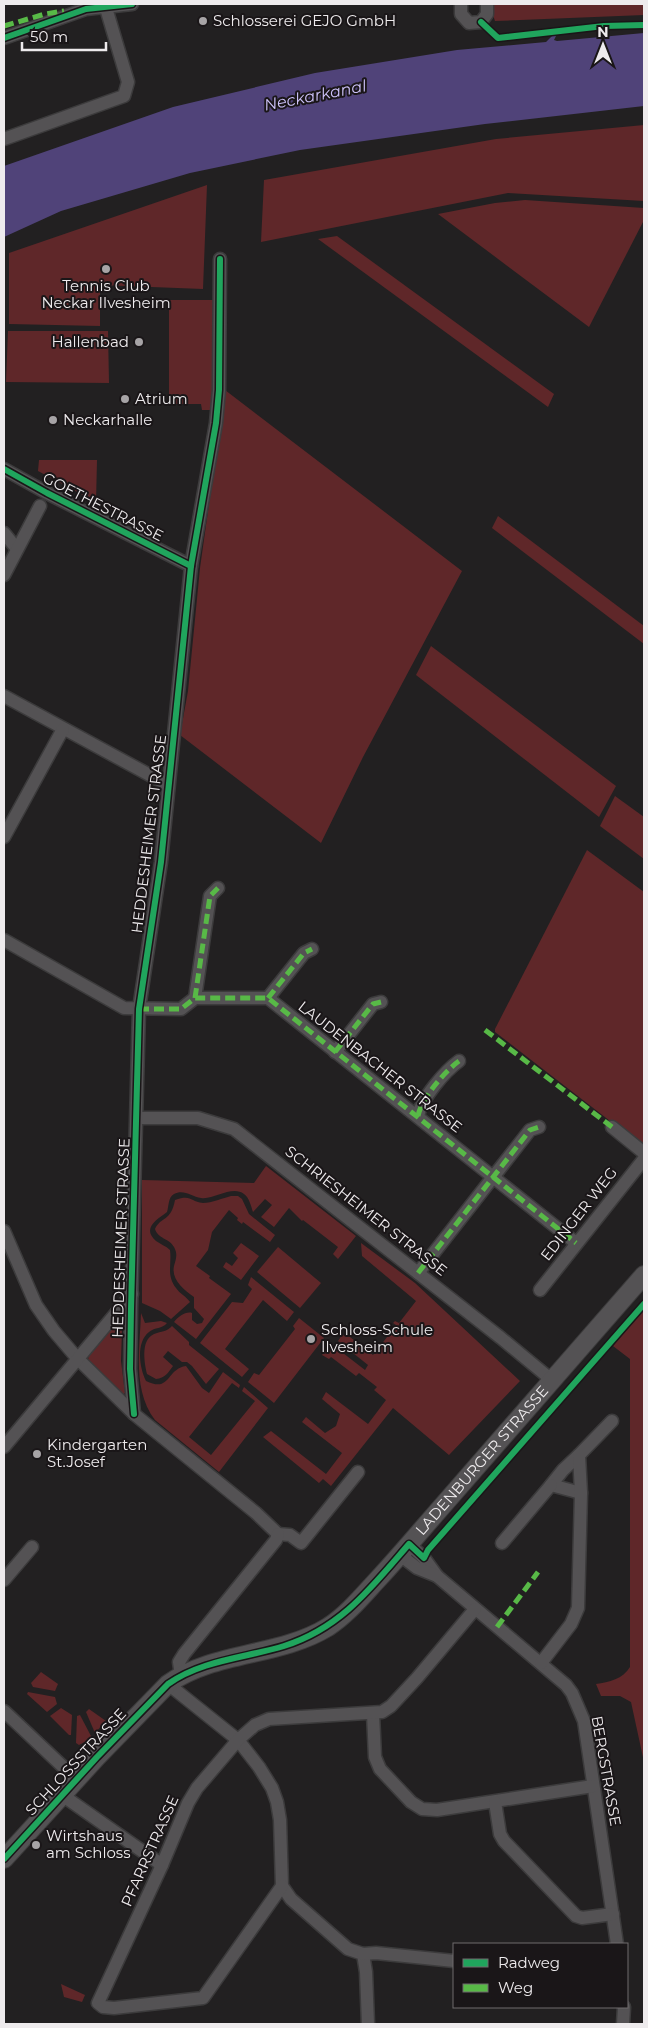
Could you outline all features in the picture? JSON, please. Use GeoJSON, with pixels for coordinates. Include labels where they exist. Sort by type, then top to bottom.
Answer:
{"type":"FeatureCollection","features":[{"type":"Feature","properties":{"kind":"main road","name":"LADENBURGER STRASSE"},"geometry":{"type":"LineString","coordinates":[[175,1679],[202,1666],[283,1646],[305,1638],[328,1626],[345,1614],[404,1550],[644,1275]]}},
{"type":"Feature","properties":{"kind":"main road","name":"SCHLOSSSTRASSE"},"geometry":{"type":"LineString","coordinates":[[4,1859],[76,1779],[175,1679]]}},
{"type":"Feature","properties":{"kind":"street"},"geometry":{"type":"LineString","coordinates":[[4,38],[86,9],[132,4]]}},
{"type":"Feature","properties":{"kind":"street"},"geometry":{"type":"LineString","coordinates":[[461,4],[461,14],[469,23],[481,22],[488,14],[487,4]]}},
{"type":"Feature","properties":{"kind":"street"},"geometry":{"type":"LineString","coordinates":[[4,139],[124,96],[128,82],[106,8]]}},
{"type":"Feature","properties":{"kind":"street","name":"HEDDESHEIMER STRASSE"},"geometry":{"type":"LineString","coordinates":[[134,1414],[130,1368],[140,1009],[161,862],[191,566],[216,423],[219,390],[220,259]]}},
{"type":"Feature","properties":{"kind":"street","name":"GOETHESTRASSE"},"geometry":{"type":"LineString","coordinates":[[4,469],[47,493],[191,566]]}},
{"type":"Feature","properties":{"kind":"street"},"geometry":{"type":"LineString","coordinates":[[4,575],[40,506]]}},
{"type":"Feature","properties":{"kind":"street"},"geometry":{"type":"LineString","coordinates":[[4,533],[17,549]]}},
{"type":"Feature","properties":{"kind":"street"},"geometry":{"type":"LineString","coordinates":[[4,696],[168,785]]}},
{"type":"Feature","properties":{"kind":"street"},"geometry":{"type":"LineString","coordinates":[[4,837],[63,729]]}},
{"type":"Feature","properties":{"kind":"street"},"geometry":{"type":"LineString","coordinates":[[194,998],[210,896],[218,888]]}},
{"type":"Feature","properties":{"kind":"street"},"geometry":{"type":"LineString","coordinates":[[4,940],[124,1008],[140,1009],[181,1009],[194,998],[268,998],[304,953],[312,949]]}},
{"type":"Feature","properties":{"kind":"street","name":"LAUDENBACHER STRASSE"},"geometry":{"type":"LineString","coordinates":[[268,998],[576,1243]]}},
{"type":"Feature","properties":{"kind":"street"},"geometry":{"type":"LineString","coordinates":[[335,1052],[373,1004],[381,1002]]}},
{"type":"Feature","properties":{"kind":"street"},"geometry":{"type":"LineString","coordinates":[[418,1116],[420,1106],[450,1067],[459,1061]]}},
{"type":"Feature","properties":{"kind":"street","name":"SCHRIESHEIMER STRASSE"},"geometry":{"type":"LineString","coordinates":[[137,1118],[198,1118],[234,1129],[553,1381]]}},
{"type":"Feature","properties":{"kind":"street"},"geometry":{"type":"LineString","coordinates":[[612,1126],[644,1153]]}},
{"type":"Feature","properties":{"kind":"street"},"geometry":{"type":"LineString","coordinates":[[418,1273],[530,1130],[539,1127]]}},
{"type":"Feature","properties":{"kind":"street","name":"EDINGER WEG"},"geometry":{"type":"LineString","coordinates":[[540,1290],[644,1159]]}},
{"type":"Feature","properties":{"kind":"street"},"geometry":{"type":"LineString","coordinates":[[4,1231],[36,1305],[54,1332],[77,1358],[134,1414],[268,1523],[278,1534],[290,1535],[300,1543],[358,1472]]}},
{"type":"Feature","properties":{"kind":"street"},"geometry":{"type":"LineString","coordinates":[[4,1447],[132,1294]]}},
{"type":"Feature","properties":{"kind":"street"},"geometry":{"type":"LineString","coordinates":[[502,1544],[563,1470],[612,1421]]}},
{"type":"Feature","properties":{"kind":"street"},"geometry":{"type":"LineString","coordinates":[[541,1663],[571,1624],[578,1608],[579,1456]]}},
{"type":"Feature","properties":{"kind":"street"},"geometry":{"type":"LineString","coordinates":[[551,1485],[580,1492]]}},
{"type":"Feature","properties":{"kind":"street"},"geometry":{"type":"LineString","coordinates":[[278,1534],[276,1540],[184,1654],[179,1662],[175,1679],[238,1740],[259,1767],[272,1788],[280,1820],[282,1886],[291,1899],[348,1949],[363,1954],[376,1953],[453,1961]]}},
{"type":"Feature","properties":{"kind":"street"},"geometry":{"type":"LineString","coordinates":[[4,1580],[32,1547]]}},
{"type":"Feature","properties":{"kind":"street","name":"BERGSTRASSE"},"geometry":{"type":"LineString","coordinates":[[404,1550],[417,1568],[437,1576],[541,1663],[572,1693],[584,1721],[617,1943]]}},
{"type":"Feature","properties":{"kind":"street","name":"PFARRSTRASSE"},"geometry":{"type":"LineString","coordinates":[[282,1886],[204,1998],[114,2008],[103,2007],[98,2003],[162,1865],[188,1803],[197,1788],[238,1740],[255,1725],[269,1720],[382,1712],[392,1706],[475,1609]]}},
{"type":"Feature","properties":{"kind":"street"},"geometry":{"type":"LineString","coordinates":[[4,1711],[76,1779]]}},
{"type":"Feature","properties":{"kind":"street"},"geometry":{"type":"LineString","coordinates":[[373,1714],[375,1757],[380,1769],[411,1802],[422,1809],[437,1810],[593,1786]]}},
{"type":"Feature","properties":{"kind":"street"},"geometry":{"type":"LineString","coordinates":[[62,1795],[162,1865]]}},
{"type":"Feature","properties":{"kind":"street"},"geometry":{"type":"LineString","coordinates":[[495,1802],[500,1834],[504,1841],[576,1916],[582,1918],[613,1914]]}},
{"type":"Feature","properties":{"kind":"street"},"geometry":{"type":"LineString","coordinates":[[363,1954],[366,1972],[368,2024]]}},
{"type":"Feature","properties":{"kind":"street"},"geometry":{"type":"LineString","coordinates":[[623,2024],[624,2008]]}},
{"type":"Feature","properties":{"kind":"shaded area"},"geometry":{"type":"Polygon","coordinates":[[[489,4],[644,4],[644,15],[495,21],[489,4]]]}},
{"type":"Feature","properties":{"kind":"shaded area"},"geometry":{"type":"Polygon","coordinates":[[[644,125],[644,201],[508,193],[261,242],[264,180],[496,139],[644,125]]]}},
{"type":"Feature","properties":{"kind":"shaded area","name":"Tennis Club Neckar Ilvesheim"},"geometry":{"type":"Polygon","coordinates":[[[207,185],[203,289],[100,285],[100,326],[9,324],[9,253],[207,185]]]}},
{"type":"Feature","properties":{"kind":"shaded area"},"geometry":{"type":"Polygon","coordinates":[[[525,200],[644,208],[644,220],[589,327],[438,214],[495,203],[525,200]]]}},
{"type":"Feature","properties":{"kind":"shaded area"},"geometry":{"type":"Polygon","coordinates":[[[337,236],[554,394],[548,407],[318,239],[337,236]]]}},
{"type":"Feature","properties":{"kind":"shaded area"},"geometry":{"type":"Polygon","coordinates":[[[169,300],[213,300],[212,410],[202,410],[201,404],[169,404],[169,300]]]}},
{"type":"Feature","properties":{"kind":"shaded area"},"geometry":{"type":"Polygon","coordinates":[[[8,331],[108,331],[109,383],[6,382],[8,331]]]}},
{"type":"Feature","properties":{"kind":"shaded area"},"geometry":{"type":"Polygon","coordinates":[[[225,390],[462,571],[363,757],[321,843],[180,735],[188,691],[200,568],[225,390]]]}},
{"type":"Feature","properties":{"kind":"shaded area"},"geometry":{"type":"Polygon","coordinates":[[[39,460],[97,460],[96,502],[38,471],[39,460]]]}},
{"type":"Feature","properties":{"kind":"shaded area"},"geometry":{"type":"Polygon","coordinates":[[[498,516],[644,626],[644,644],[492,528],[498,516]]]}},
{"type":"Feature","properties":{"kind":"shaded area"},"geometry":{"type":"Polygon","coordinates":[[[431,646],[616,786],[599,817],[416,675],[431,646]]]}},
{"type":"Feature","properties":{"kind":"shaded area"},"geometry":{"type":"Polygon","coordinates":[[[615,796],[644,817],[644,859],[600,826],[615,796]]]}},
{"type":"Feature","properties":{"kind":"shaded area"},"geometry":{"type":"Polygon","coordinates":[[[587,850],[644,892],[644,1141],[641,1145],[495,1032],[587,850]]]}},
{"type":"Feature","properties":{"kind":"shaded area"},"geometry":{"type":"Polygon","coordinates":[[[266,1166],[356,1236],[338,1259],[333,1254],[338,1247],[302,1221],[289,1208],[274,1227],[261,1217],[272,1205],[265,1199],[253,1212],[247,1197],[239,1192],[234,1191],[201,1198],[181,1192],[171,1197],[167,1212],[152,1224],[150,1232],[156,1241],[170,1250],[171,1279],[178,1290],[190,1302],[171,1319],[160,1311],[142,1303],[142,1180],[254,1183],[266,1166]]]}},
{"type":"Feature","properties":{"kind":"shaded area"},"geometry":{"type":"Polygon","coordinates":[[[238,1196],[242,1199],[249,1214],[275,1235],[270,1242],[243,1222],[242,1224],[229,1210],[212,1232],[208,1250],[196,1266],[231,1294],[196,1339],[174,1322],[187,1313],[192,1313],[192,1320],[197,1324],[202,1323],[204,1319],[194,1308],[194,1297],[182,1288],[174,1276],[176,1254],[174,1247],[159,1235],[155,1229],[171,1212],[175,1200],[188,1198],[206,1203],[238,1196]]]}},
{"type":"Feature","properties":{"kind":"shaded area"},"geometry":{"type":"Polygon","coordinates":[[[241,1243],[259,1256],[241,1280],[223,1267],[226,1262],[232,1266],[238,1258],[233,1253],[241,1243]]]}},
{"type":"Feature","properties":{"kind":"shaded area"},"geometry":{"type":"Polygon","coordinates":[[[361,1243],[415,1283],[520,1381],[449,1455],[393,1408],[331,1486],[323,1479],[319,1483],[263,1437],[271,1431],[326,1474],[342,1453],[302,1422],[306,1417],[325,1433],[336,1426],[340,1414],[322,1399],[326,1392],[368,1424],[386,1400],[374,1390],[377,1387],[359,1373],[356,1376],[331,1357],[329,1359],[322,1355],[330,1343],[365,1370],[368,1365],[338,1341],[342,1335],[350,1337],[373,1355],[391,1332],[388,1330],[389,1328],[392,1330],[396,1325],[393,1323],[395,1321],[399,1323],[416,1301],[362,1256],[361,1243]]]}},
{"type":"Feature","properties":{"kind":"shaded area"},"geometry":{"type":"Polygon","coordinates":[[[278,1247],[321,1283],[300,1308],[257,1272],[278,1247]]]}},
{"type":"Feature","properties":{"kind":"shaded area"},"geometry":{"type":"Polygon","coordinates":[[[251,1277],[294,1312],[287,1321],[263,1300],[225,1349],[249,1369],[242,1377],[200,1343],[232,1302],[243,1303],[252,1289],[248,1285],[251,1277]]]}},
{"type":"Feature","properties":{"kind":"shaded area"},"geometry":{"type":"Polygon","coordinates":[[[644,1309],[644,1762],[631,1702],[620,1696],[601,1696],[596,1684],[620,1677],[630,1667],[630,1359],[613,1346],[644,1309]]]}},
{"type":"Feature","properties":{"kind":"shaded area"},"geometry":{"type":"Polygon","coordinates":[[[141,1313],[145,1323],[161,1321],[167,1323],[149,1332],[142,1342],[140,1362],[146,1381],[160,1384],[175,1371],[186,1366],[202,1388],[209,1393],[223,1372],[240,1385],[239,1388],[232,1383],[189,1437],[211,1455],[255,1401],[242,1391],[244,1387],[268,1408],[219,1472],[155,1420],[148,1408],[140,1382],[139,1354],[141,1313]]]}},
{"type":"Feature","properties":{"kind":"shaded area"},"geometry":{"type":"Polygon","coordinates":[[[299,1318],[324,1338],[274,1403],[248,1382],[254,1373],[259,1375],[295,1329],[293,1326],[299,1318]]]}},
{"type":"Feature","properties":{"kind":"shaded area"},"geometry":{"type":"Polygon","coordinates":[[[115,1323],[122,1329],[121,1361],[125,1393],[122,1396],[89,1364],[88,1358],[92,1347],[115,1323]]]}},
{"type":"Feature","properties":{"kind":"shaded area"},"geometry":{"type":"Polygon","coordinates":[[[172,1326],[189,1342],[189,1345],[219,1369],[206,1384],[192,1366],[187,1362],[182,1362],[168,1351],[163,1357],[173,1366],[168,1373],[162,1378],[156,1379],[147,1374],[144,1350],[148,1339],[152,1335],[167,1330],[172,1326]]]}},
{"type":"Feature","properties":{"kind":"shaded area"},"geometry":{"type":"Polygon","coordinates":[[[41,1672],[58,1684],[55,1691],[33,1687],[31,1683],[41,1672]]]}},
{"type":"Feature","properties":{"kind":"shaded area"},"geometry":{"type":"Polygon","coordinates":[[[28,1692],[55,1697],[57,1704],[47,1712],[27,1694],[28,1692]]]}},
{"type":"Feature","properties":{"kind":"shaded area"},"geometry":{"type":"Polygon","coordinates":[[[61,1708],[72,1715],[71,1735],[50,1716],[61,1708]]]}},
{"type":"Feature","properties":{"kind":"shaded area"},"geometry":{"type":"Polygon","coordinates":[[[89,1709],[106,1721],[95,1733],[86,1712],[89,1709]]]}},
{"type":"Feature","properties":{"kind":"shaded area"},"geometry":{"type":"Polygon","coordinates":[[[80,1715],[92,1738],[79,1745],[76,1743],[77,1716],[80,1715]]]}},
{"type":"Feature","properties":{"kind":"shaded area"},"geometry":{"type":"Polygon","coordinates":[[[61,1984],[85,1995],[82,2002],[64,1997],[61,1984]]]}},
{"type":"Feature","properties":{"kind":"water","name":"Neckarkanal"},"geometry":{"type":"Polygon","coordinates":[[[644,33],[644,106],[485,124],[300,150],[190,173],[61,211],[4,237],[4,166],[173,107],[315,73],[457,50],[546,42],[552,36],[556,36],[554,40],[557,41],[644,33]]]}},
{"type":"Feature","properties":{"kind":"marked path"},"geometry":{"type":"LineString","coordinates":[[4,26],[45,14],[64,11]]}},
{"type":"Feature","properties":{"kind":"marked path"},"geometry":{"type":"LineString","coordinates":[[195,998],[210,896],[218,888]]}},
{"type":"Feature","properties":{"kind":"marked path"},"geometry":{"type":"LineString","coordinates":[[268,998],[304,953],[312,949]]}},
{"type":"Feature","properties":{"kind":"marked path"},"geometry":{"type":"LineString","coordinates":[[139,1009],[181,1009],[195,998],[268,998],[576,1243]]}},
{"type":"Feature","properties":{"kind":"marked path"},"geometry":{"type":"LineString","coordinates":[[335,1052],[373,1004],[381,1002]]}},
{"type":"Feature","properties":{"kind":"marked path"},"geometry":{"type":"LineString","coordinates":[[485,1030],[612,1127]]}},
{"type":"Feature","properties":{"kind":"marked path"},"geometry":{"type":"LineString","coordinates":[[418,1116],[420,1109],[434,1086],[459,1061]]}},
{"type":"Feature","properties":{"kind":"marked path"},"geometry":{"type":"LineString","coordinates":[[418,1273],[530,1130],[539,1127]]}},
{"type":"Feature","properties":{"kind":"marked path"},"geometry":{"type":"LineString","coordinates":[[497,1627],[538,1572]]}},
{"type":"Feature","properties":{"kind":"cycle path"},"geometry":{"type":"LineString","coordinates":[[4,38],[86,9],[132,4]]}},
{"type":"Feature","properties":{"kind":"cycle path"},"geometry":{"type":"LineString","coordinates":[[481,22],[498,38],[604,26],[644,25]]}},
{"type":"Feature","properties":{"kind":"cycle path"},"geometry":{"type":"LineString","coordinates":[[134,1414],[130,1369],[139,1009],[161,862],[191,566],[216,423],[219,390],[220,259]]}},
{"type":"Feature","properties":{"kind":"cycle path"},"geometry":{"type":"LineString","coordinates":[[4,469],[47,493],[191,566]]}},
{"type":"Feature","properties":{"kind":"cycle path"},"geometry":{"type":"LineString","coordinates":[[4,1859],[97,1757],[168,1684],[195,1670],[224,1660],[284,1646],[322,1629],[354,1605],[409,1544],[424,1558],[428,1550],[644,1304]]}},
{"type":"Feature","properties":{"kind":"place","name":"Schlosserei GEJO GmbH"},"geometry":{"type":"Point","coordinates":[203,21]}},
{"type":"Feature","properties":{"kind":"place","name":"Tennis Club Neckar Ilvesheim"},"geometry":{"type":"Point","coordinates":[106,269]}},
{"type":"Feature","properties":{"kind":"place","name":"Hallenbad"},"geometry":{"type":"Point","coordinates":[139,342]}},
{"type":"Feature","properties":{"kind":"place","name":"Atrium"},"geometry":{"type":"Point","coordinates":[125,399]}},
{"type":"Feature","properties":{"kind":"place","name":"Neckarhalle"},"geometry":{"type":"Point","coordinates":[53,420]}},
{"type":"Feature","properties":{"kind":"place","name":"Schloss-Schule Ilvesheim"},"geometry":{"type":"Point","coordinates":[311,1339]}},
{"type":"Feature","properties":{"kind":"place","name":"Kindergarten St.Josef"},"geometry":{"type":"Point","coordinates":[37,1454]}},
{"type":"Feature","properties":{"kind":"place","name":"Wirtshaus am Schloss"},"geometry":{"type":"Point","coordinates":[36,1845]}}]}
